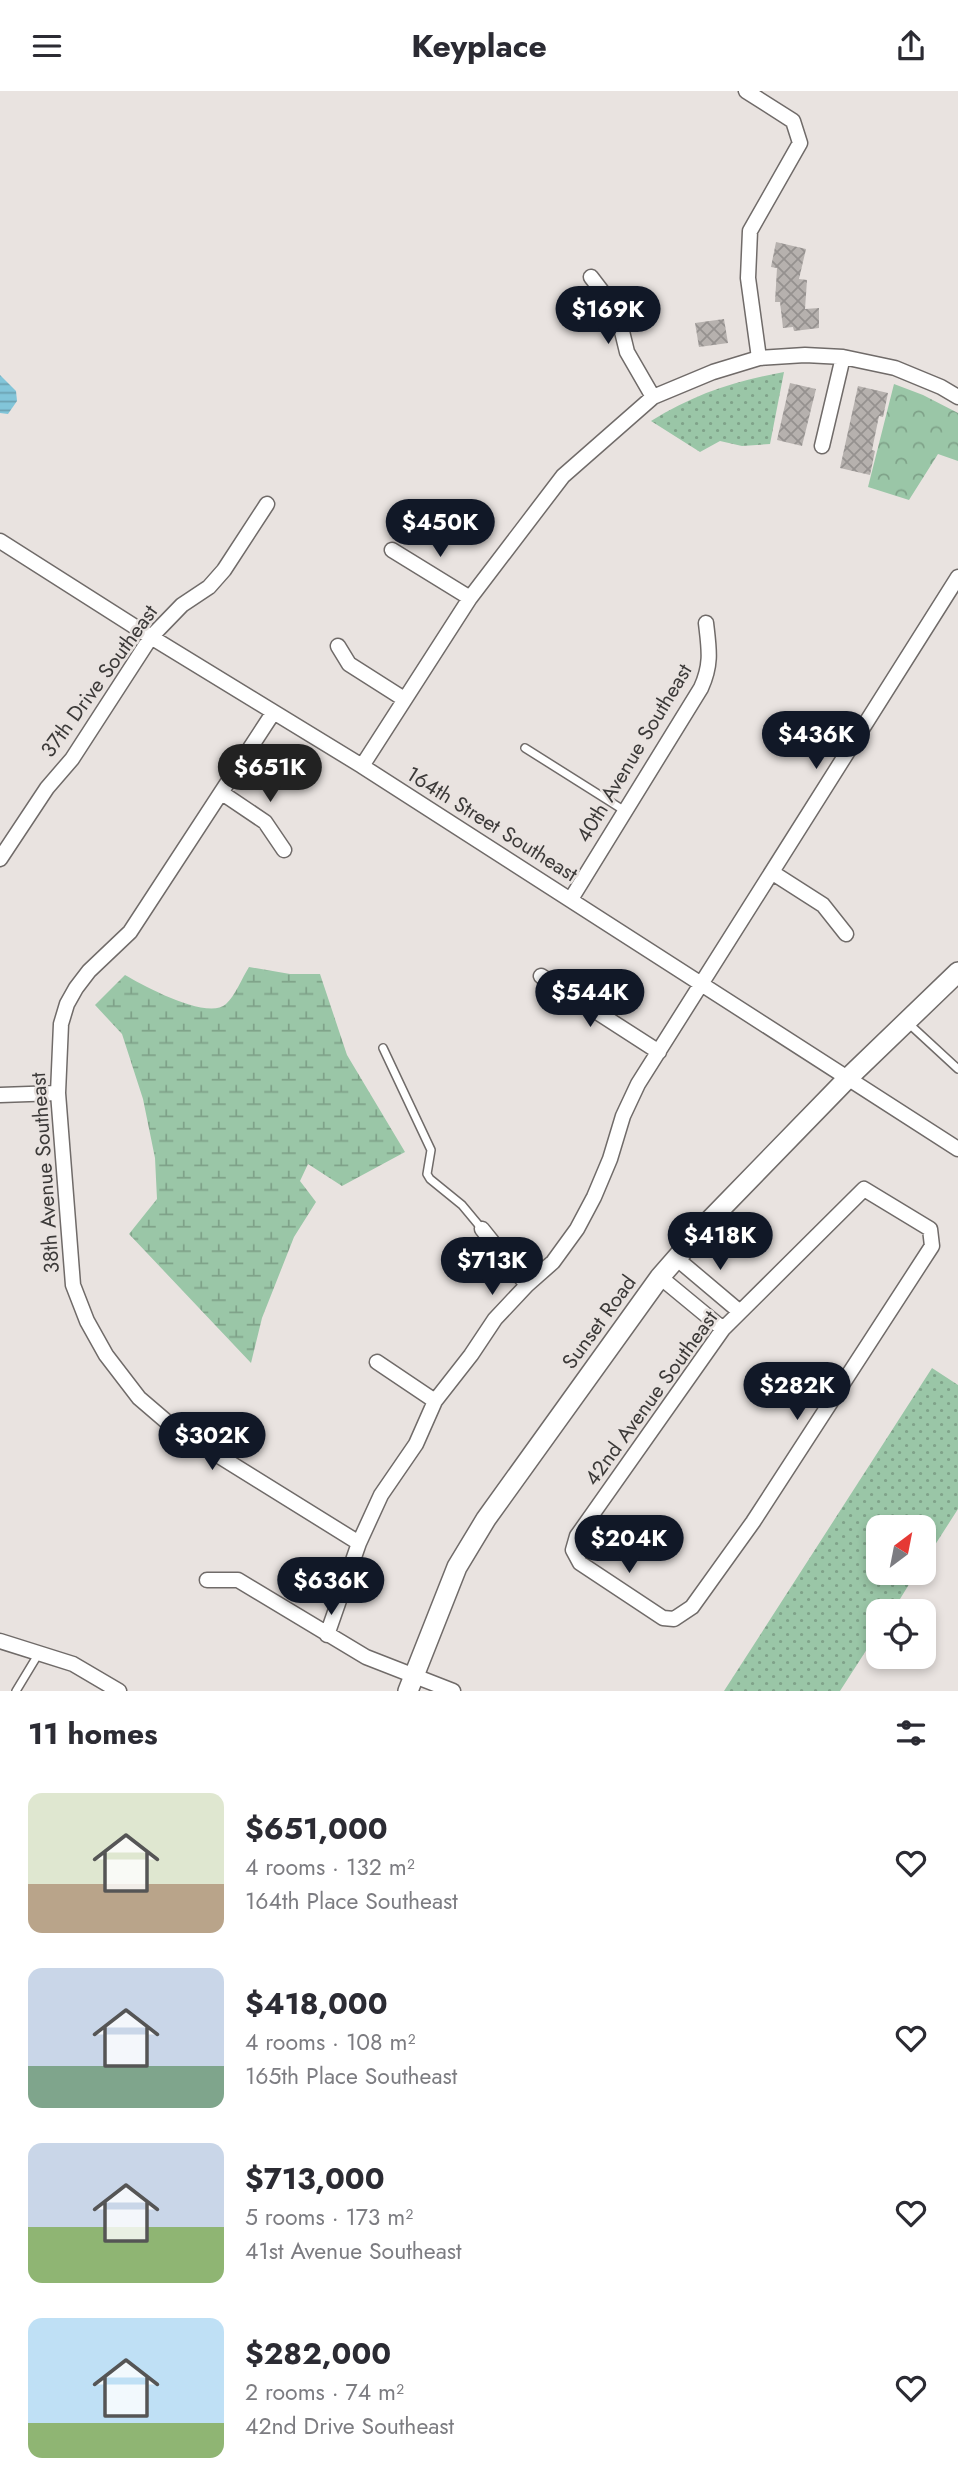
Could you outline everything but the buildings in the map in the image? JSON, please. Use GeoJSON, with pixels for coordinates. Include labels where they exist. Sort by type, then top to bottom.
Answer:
{"type":"FeatureCollection","features":[{"type":"Feature","properties":{"kind":"street"},"geometry":{"type":"LineString","coordinates":[[746,91],[793,121],[800,143],[750,231],[748,278],[759,358]]}},
{"type":"Feature","properties":{"kind":"street"},"geometry":{"type":"LineString","coordinates":[[591,277],[617,311],[627,352],[653,397]]}},
{"type":"Feature","properties":{"kind":"street"},"geometry":{"type":"LineString","coordinates":[[362,766],[470,598],[563,476],[653,397],[713,372],[759,358],[805,355],[843,357],[895,368],[958,397]]}},
{"type":"Feature","properties":{"kind":"street"},"geometry":{"type":"LineString","coordinates":[[822,446],[843,357]]}},
{"type":"Feature","properties":{"kind":"street","name":"37th Drive Southeast"},"geometry":{"type":"LineString","coordinates":[[0,859],[47,788],[72,759],[152,637],[182,605],[209,587],[224,570],[267,504]]}},
{"type":"Feature","properties":{"kind":"street","name":"164th Street Southeast"},"geometry":{"type":"LineString","coordinates":[[0,541],[362,766],[958,1149]]}},
{"type":"Feature","properties":{"kind":"street"},"geometry":{"type":"LineString","coordinates":[[392,550],[470,598]]}},
{"type":"Feature","properties":{"kind":"street"},"geometry":{"type":"LineString","coordinates":[[327,1635],[359,1543],[381,1495],[416,1444],[435,1401],[495,1319],[553,1262],[577,1229],[610,1159],[638,1084],[958,577]]}},
{"type":"Feature","properties":{"kind":"street","name":"40th Avenue Southeast"},"geometry":{"type":"LineString","coordinates":[[571,899],[709,672],[710,653],[706,623]]}},
{"type":"Feature","properties":{"kind":"street"},"geometry":{"type":"LineString","coordinates":[[338,646],[349,664],[404,699]]}},
{"type":"Feature","properties":{"kind":"street","name":"38th Avenue Southeast"},"geometry":{"type":"LineString","coordinates":[[273,713],[130,932],[89,971],[67,1004],[61,1024],[58,1093],[73,1285],[87,1321],[106,1355],[139,1398],[174,1428],[359,1543]]}},
{"type":"Feature","properties":{"kind":"street"},"geometry":{"type":"LineString","coordinates":[[222,793],[265,822],[284,850]]}},
{"type":"Feature","properties":{"kind":"street"},"geometry":{"type":"LineString","coordinates":[[773,873],[823,905],[846,934]]}},
{"type":"Feature","properties":{"kind":"street","name":"Sunset Road"},"geometry":{"type":"LineString","coordinates":[[411,1684],[457,1567],[486,1519],[660,1277],[709,1221],[848,1078],[958,972]]}},
{"type":"Feature","properties":{"kind":"street"},"geometry":{"type":"LineString","coordinates":[[541,977],[659,1052]]}},
{"type":"Feature","properties":{"kind":"street"},"geometry":{"type":"LineString","coordinates":[[0,1095],[58,1093]]}},
{"type":"Feature","properties":{"kind":"street","name":"42nd Avenue Southeast"},"geometry":{"type":"LineString","coordinates":[[864,1189],[930,1230],[932,1246],[753,1522],[692,1607],[674,1619],[663,1618],[580,1563],[573,1551],[577,1536],[723,1329],[864,1189]]}},
{"type":"Feature","properties":{"kind":"street"},"geometry":{"type":"LineString","coordinates":[[482,1229],[527,1285]]}},
{"type":"Feature","properties":{"kind":"street"},"geometry":{"type":"LineString","coordinates":[[676,1258],[740,1312]]}},
{"type":"Feature","properties":{"kind":"street"},"geometry":{"type":"LineString","coordinates":[[660,1277],[723,1329]]}},
{"type":"Feature","properties":{"kind":"street"},"geometry":{"type":"LineString","coordinates":[[377,1362],[435,1401]]}},
{"type":"Feature","properties":{"kind":"street"},"geometry":{"type":"LineString","coordinates":[[207,1580],[238,1580],[411,1684],[453,1691]]}},
{"type":"Feature","properties":{"kind":"street"},"geometry":{"type":"LineString","coordinates":[[0,1641],[74,1664],[119,1691]]}},
{"type":"Feature","properties":{"kind":"lane"},"geometry":{"type":"LineString","coordinates":[[525,748],[625,811]]}},
{"type":"Feature","properties":{"kind":"lane"},"geometry":{"type":"LineString","coordinates":[[907,1022],[958,1069]]}},
{"type":"Feature","properties":{"kind":"lane"},"geometry":{"type":"LineString","coordinates":[[383,1048],[431,1150],[427,1174],[429,1179],[462,1205],[482,1229]]}},
{"type":"Feature","properties":{"kind":"lane"},"geometry":{"type":"LineString","coordinates":[[16,1691],[38,1653]]}},
{"type":"Feature","properties":{"kind":"green space"},"geometry":{"type":"Polygon","coordinates":[[[784,372],[770,444],[742,446],[720,441],[700,452],[651,421],[683,403],[715,390],[784,372]]]}},
{"type":"Feature","properties":{"kind":"green space"},"geometry":{"type":"Polygon","coordinates":[[[894,384],[958,413],[958,461],[938,454],[909,500],[868,487],[894,384]]]}},
{"type":"Feature","properties":{"kind":"green space"},"geometry":{"type":"Polygon","coordinates":[[[249,967],[290,974],[320,974],[347,1055],[405,1152],[342,1186],[308,1164],[300,1181],[316,1202],[294,1237],[262,1318],[251,1363],[129,1234],[157,1199],[155,1158],[143,1099],[122,1034],[95,1005],[125,975],[176,1000],[205,1008],[217,1008],[229,1001],[249,967]]]}},
{"type":"Feature","properties":{"kind":"green space"},"geometry":{"type":"Polygon","coordinates":[[[932,1368],[958,1385],[958,1509],[936,1543],[936,1515],[866,1515],[866,1585],[909,1585],[900,1599],[866,1599],[866,1651],[840,1691],[724,1691],[932,1368]]]}},
{"type":"Feature","properties":{"kind":"water"},"geometry":{"type":"Polygon","coordinates":[[[0,375],[16,391],[17,401],[8,414],[0,413],[0,375]]]}}]}
